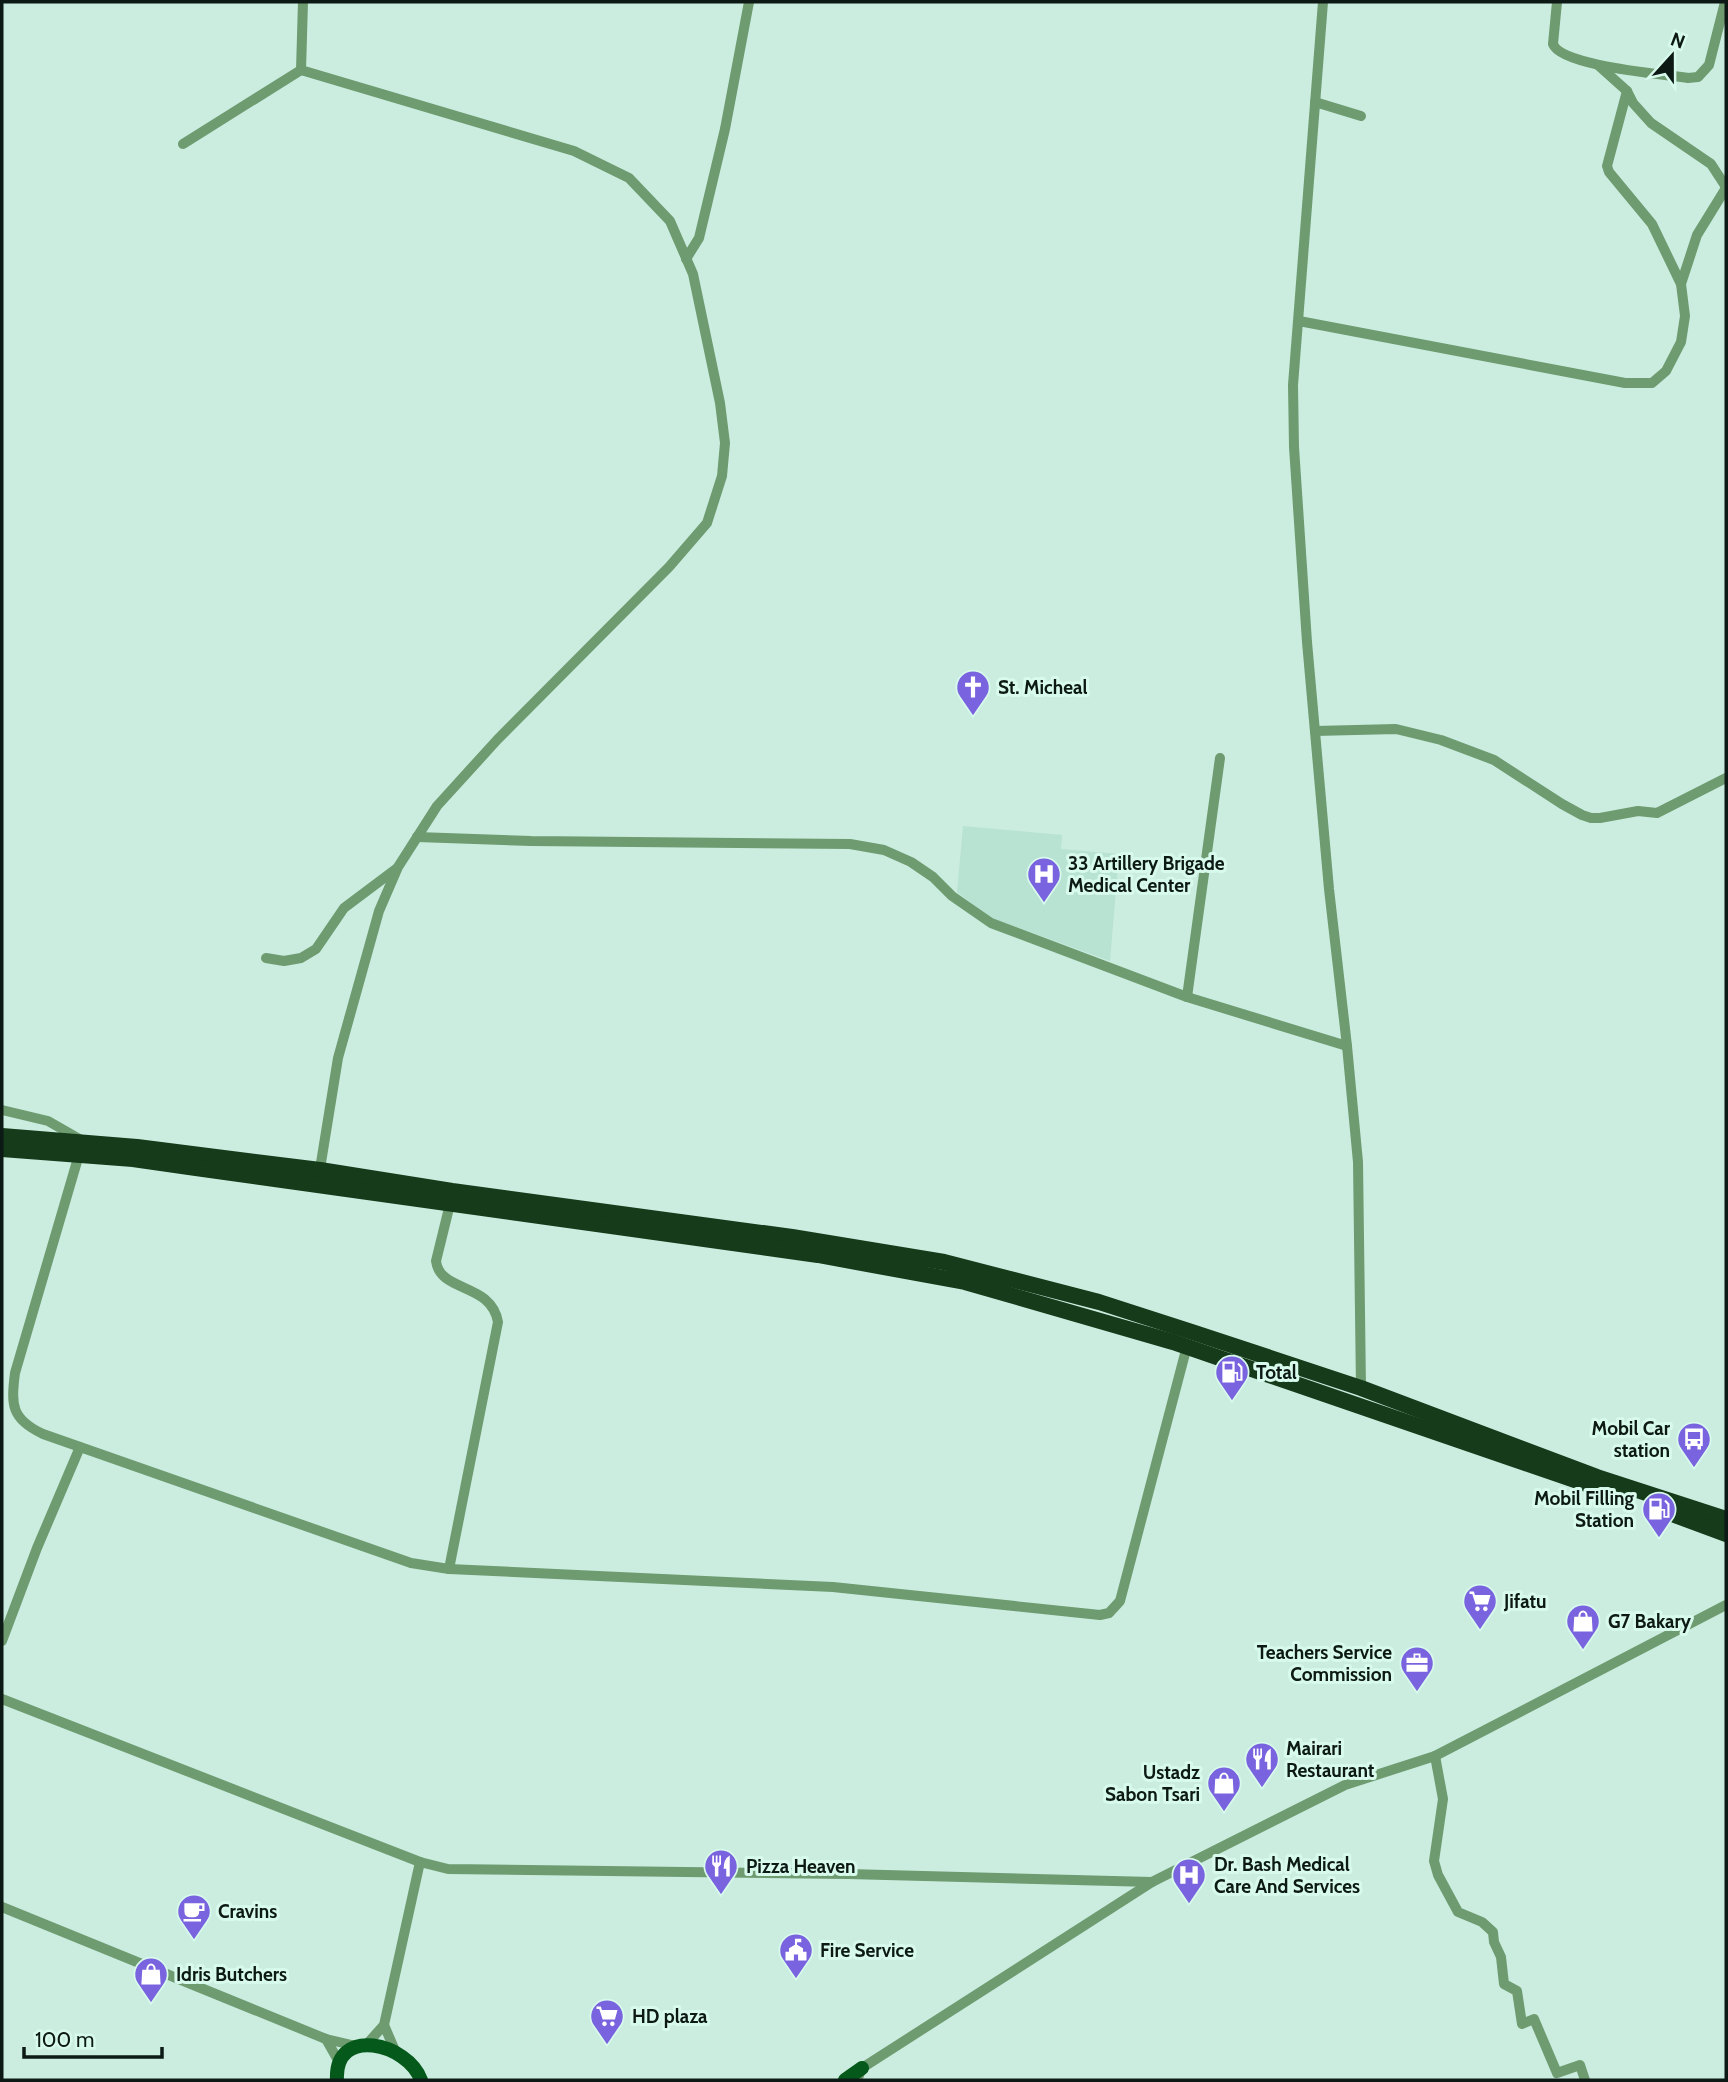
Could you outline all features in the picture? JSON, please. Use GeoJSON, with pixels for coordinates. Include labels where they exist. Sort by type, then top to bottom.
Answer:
{"type":"FeatureCollection","features":[{"type":"Feature","properties":{"kind":"highway"},"geometry":{"type":"LineString","coordinates":[[2,1136],[38,1138],[81,1148],[318,1177],[819,1248],[1190,1339],[1361,1388],[1598,1477],[1726,1519]]}},
{"type":"Feature","properties":{"kind":"highway"},"geometry":{"type":"LineString","coordinates":[[2,1149],[81,1148]]}},
{"type":"Feature","properties":{"kind":"highway"},"geometry":{"type":"LineString","coordinates":[[318,1177],[450,1204],[513,1206]]}},
{"type":"Feature","properties":{"kind":"highway"},"geometry":{"type":"LineString","coordinates":[[1190,1339],[1726,1534]]}},
{"type":"Feature","properties":{"kind":"main road"},"geometry":{"type":"LineString","coordinates":[[337,2080],[339,2062],[346,2053],[362,2045],[380,2046],[396,2053],[417,2070],[422,2080]]}},
{"type":"Feature","properties":{"kind":"main road"},"geometry":{"type":"LineString","coordinates":[[845,2080],[860,2074]]}},
{"type":"Feature","properties":{"kind":"street"},"geometry":{"type":"LineString","coordinates":[[301,70],[303,2]]}},
{"type":"Feature","properties":{"kind":"street"},"geometry":{"type":"LineString","coordinates":[[686,259],[699,238],[703,224],[725,129],[749,2]]}},
{"type":"Feature","properties":{"kind":"street"},"geometry":{"type":"LineString","coordinates":[[1323,2],[1293,385],[1294,447],[1329,889],[1358,1162],[1361,1388]]}},
{"type":"Feature","properties":{"kind":"street"},"geometry":{"type":"LineString","coordinates":[[1557,2],[1555,49],[1572,58],[1597,65],[1688,78],[1698,77],[1709,65],[1725,2]]}},
{"type":"Feature","properties":{"kind":"street"},"geometry":{"type":"LineString","coordinates":[[1597,65],[1627,91],[1633,103],[1651,123],[1712,164],[1726,188],[1697,235],[1681,284]]}},
{"type":"Feature","properties":{"kind":"street"},"geometry":{"type":"LineString","coordinates":[[183,144],[301,70],[574,151],[629,178],[670,221],[693,274],[718,390],[725,443],[722,476],[707,523],[670,566],[488,750],[437,806],[398,867],[379,911],[338,1058],[318,1177]]}},
{"type":"Feature","properties":{"kind":"street"},"geometry":{"type":"LineString","coordinates":[[1299,321],[1640,384],[1652,383],[1660,377],[1681,342],[1685,316],[1681,284],[1652,224],[1607,166],[1627,91]]}},
{"type":"Feature","properties":{"kind":"street"},"geometry":{"type":"LineString","coordinates":[[1315,102],[1361,116]]}},
{"type":"Feature","properties":{"kind":"street"},"geometry":{"type":"LineString","coordinates":[[1315,731],[1396,729],[1441,740],[1494,760],[1582,816],[1591,818],[1638,811],[1657,813],[1726,778]]}},
{"type":"Feature","properties":{"kind":"street"},"geometry":{"type":"LineString","coordinates":[[1187,997],[1220,758]]}},
{"type":"Feature","properties":{"kind":"street"},"geometry":{"type":"LineString","coordinates":[[417,837],[531,841],[850,844],[884,850],[911,862],[933,877],[952,896],[991,923],[1187,997],[1347,1045]]}},
{"type":"Feature","properties":{"kind":"street"},"geometry":{"type":"LineString","coordinates":[[266,958],[284,961],[301,958],[316,949],[344,908],[398,867]]}},
{"type":"Feature","properties":{"kind":"street"},"geometry":{"type":"LineString","coordinates":[[2,1110],[48,1121],[81,1148],[15,1373],[12,1395],[16,1415],[26,1426],[80,1447],[411,1563],[449,1569],[833,1587],[1109,1614],[1120,1601],[1190,1339]]}},
{"type":"Feature","properties":{"kind":"street"},"geometry":{"type":"LineString","coordinates":[[24,1114],[35,1128],[38,1138]]}},
{"type":"Feature","properties":{"kind":"street"},"geometry":{"type":"LineString","coordinates":[[449,1569],[498,1322],[492,1305],[486,1298],[447,1279],[437,1269],[436,1261],[450,1204]]}},
{"type":"Feature","properties":{"kind":"street"},"geometry":{"type":"LineString","coordinates":[[2,1641],[37,1548],[80,1447]]}},
{"type":"Feature","properties":{"kind":"street"},"geometry":{"type":"LineString","coordinates":[[860,2074],[1152,1882],[1345,1785],[1435,1756],[1726,1605]]}},
{"type":"Feature","properties":{"kind":"street"},"geometry":{"type":"LineString","coordinates":[[2,1699],[420,1862],[448,1869],[848,1874],[1152,1882]]}},
{"type":"Feature","properties":{"kind":"street"},"geometry":{"type":"LineString","coordinates":[[1435,1756],[1443,1799],[1434,1861],[1441,1882],[1458,1912],[1482,1922],[1493,1932],[1501,1957],[1504,1983],[1517,1991],[1522,2024],[1534,2019],[1558,2073],[1580,2065],[1585,2080]]}},
{"type":"Feature","properties":{"kind":"street"},"geometry":{"type":"LineString","coordinates":[[2,1907],[326,2039],[362,2045],[384,2025],[420,1862]]}},
{"type":"Feature","properties":{"kind":"street"},"geometry":{"type":"LineString","coordinates":[[384,2025],[396,2053]]}},
{"type":"Feature","properties":{"kind":"street"},"geometry":{"type":"LineString","coordinates":[[326,2039],[339,2062]]}},
{"type":"Feature","properties":{"kind":"shaded area","name":"33 Artillery Brigade Medical Center"},"geometry":{"type":"Polygon","coordinates":[[[963,826],[1062,835],[1061,849],[1119,854],[1110,961],[989,917],[957,892],[963,826]]]}},
{"type":"Feature","properties":{"kind":"place","name":"St. Micheal"},"geometry":{"type":"Point","coordinates":[973,717]}},
{"type":"Feature","properties":{"kind":"place","name":"33 Artillery Brigade Medical Center"},"geometry":{"type":"Point","coordinates":[1044,904]}},
{"type":"Feature","properties":{"kind":"place","name":"Total"},"geometry":{"type":"Point","coordinates":[1232,1402]}},
{"type":"Feature","properties":{"kind":"place","name":"Mobil Car station"},"geometry":{"type":"Point","coordinates":[1694,1469]}},
{"type":"Feature","properties":{"kind":"place","name":"Mobil Filling Station"},"geometry":{"type":"Point","coordinates":[1659,1539]}},
{"type":"Feature","properties":{"kind":"place","name":"Jifatu"},"geometry":{"type":"Point","coordinates":[1480,1631]}},
{"type":"Feature","properties":{"kind":"place","name":"G7 Bakary"},"geometry":{"type":"Point","coordinates":[1583,1651]}},
{"type":"Feature","properties":{"kind":"place","name":"Teachers Service Commission"},"geometry":{"type":"Point","coordinates":[1417,1693]}},
{"type":"Feature","properties":{"kind":"place","name":"Mairari Restaurant"},"geometry":{"type":"Point","coordinates":[1262,1789]}},
{"type":"Feature","properties":{"kind":"place","name":"Ustadz Sabon Tsari"},"geometry":{"type":"Point","coordinates":[1224,1813]}},
{"type":"Feature","properties":{"kind":"place","name":"Pizza Heaven"},"geometry":{"type":"Point","coordinates":[721,1896]}},
{"type":"Feature","properties":{"kind":"place","name":"Dr. Bash Medical Care And Services"},"geometry":{"type":"Point","coordinates":[1189,1905]}},
{"type":"Feature","properties":{"kind":"place","name":"Cravins"},"geometry":{"type":"Point","coordinates":[194,1941]}},
{"type":"Feature","properties":{"kind":"place","name":"Fire Service"},"geometry":{"type":"Point","coordinates":[796,1980]}},
{"type":"Feature","properties":{"kind":"place","name":"Idris Butchers"},"geometry":{"type":"Point","coordinates":[151,2004]}},
{"type":"Feature","properties":{"kind":"place","name":"HD plaza"},"geometry":{"type":"Point","coordinates":[607,2046]}}]}
